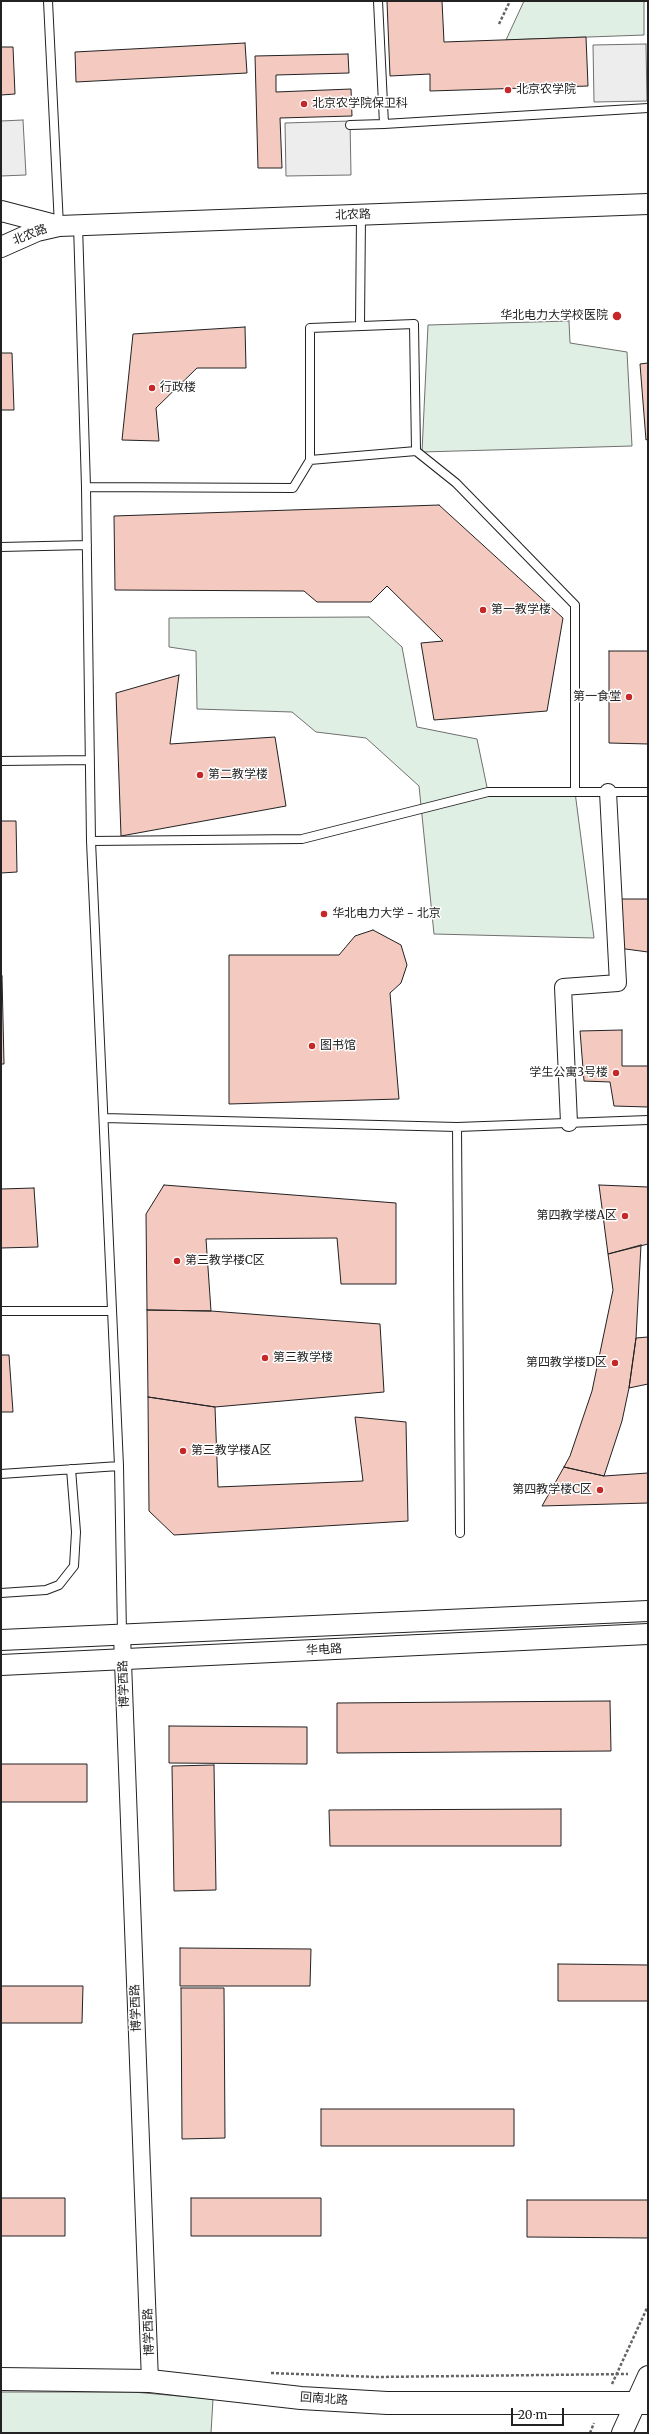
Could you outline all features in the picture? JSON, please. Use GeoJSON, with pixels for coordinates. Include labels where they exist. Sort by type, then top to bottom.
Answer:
{"type":"FeatureCollection","features":[{"type":"Feature","properties":{"kind":"main road","name":"回南北路"},"geometry":{"type":"LineString","coordinates":[[1,2379],[150,2381],[343,2401],[642,2403]]}},
{"type":"Feature","properties":{"kind":"street","name":"北农路"},"geometry":{"type":"LineString","coordinates":[[1,247],[37,231],[68,225],[648,204]]}},
{"type":"Feature","properties":{"kind":"street","name":"北农路"},"geometry":{"type":"LineString","coordinates":[[1,211],[68,225]]}},
{"type":"Feature","properties":{"kind":"street"},"geometry":{"type":"LineString","coordinates":[[569,1123],[563,987],[618,983],[608,792]]}},
{"type":"Feature","properties":{"kind":"street","name":"华电路"},"geometry":{"type":"LineString","coordinates":[[1,1640],[648,1611]]}},
{"type":"Feature","properties":{"kind":"street","name":"华电路"},"geometry":{"type":"LineString","coordinates":[[1,1665],[648,1634]]}},
{"type":"Feature","properties":{"kind":"street","name":"博学西路"},"geometry":{"type":"LineString","coordinates":[[122,1635],[150,2381]]}},
{"type":"Feature","properties":{"kind":"street"},"geometry":{"type":"LineString","coordinates":[[622,2433],[642,2403],[640,2375]]}},
{"type":"Feature","properties":{"kind":"lane"},"geometry":{"type":"LineString","coordinates":[[48,1],[68,225],[86,487],[91,841],[119,1466],[122,1635]]}},
{"type":"Feature","properties":{"kind":"lane"},"geometry":{"type":"LineString","coordinates":[[378,1],[384,124]]}},
{"type":"Feature","properties":{"kind":"lane"},"geometry":{"type":"LineString","coordinates":[[350,125],[648,108]]}},
{"type":"Feature","properties":{"kind":"lane"},"geometry":{"type":"LineString","coordinates":[[360,325],[362,215]]}},
{"type":"Feature","properties":{"kind":"lane"},"geometry":{"type":"LineString","coordinates":[[86,487],[293,488],[310,460],[310,328],[414,324],[416,451]]}},
{"type":"Feature","properties":{"kind":"lane"},"geometry":{"type":"LineString","coordinates":[[310,460],[416,451],[456,483],[575,605],[575,792]]}},
{"type":"Feature","properties":{"kind":"lane"},"geometry":{"type":"LineString","coordinates":[[1,547],[87,545]]}},
{"type":"Feature","properties":{"kind":"lane"},"geometry":{"type":"LineString","coordinates":[[1,761],[90,760]]}},
{"type":"Feature","properties":{"kind":"lane"},"geometry":{"type":"LineString","coordinates":[[91,841],[302,839],[488,792],[648,792]]}},
{"type":"Feature","properties":{"kind":"lane"},"geometry":{"type":"LineString","coordinates":[[104,1118],[457,1127],[648,1120]]}},
{"type":"Feature","properties":{"kind":"lane"},"geometry":{"type":"LineString","coordinates":[[457,1127],[460,1533]]}},
{"type":"Feature","properties":{"kind":"lane"},"geometry":{"type":"LineString","coordinates":[[1,1311],[111,1311]]}},
{"type":"Feature","properties":{"kind":"lane"},"geometry":{"type":"LineString","coordinates":[[1,1474],[119,1466]]}},
{"type":"Feature","properties":{"kind":"lane"},"geometry":{"type":"LineString","coordinates":[[1,1593],[46,1590],[59,1585],[74,1566],[76,1532],[71,1469]]}},
{"type":"Feature","properties":{"kind":"path"},"geometry":{"type":"LineString","coordinates":[[499,24],[510,1]]}},
{"type":"Feature","properties":{"kind":"path"},"geometry":{"type":"LineString","coordinates":[[629,2347],[648,2306]]}},
{"type":"Feature","properties":{"kind":"path"},"geometry":{"type":"LineString","coordinates":[[264,2373],[376,2377],[640,2375]]}},
{"type":"Feature","properties":{"kind":"green space"},"geometry":{"type":"Polygon","coordinates":[[[524,1],[644,1],[644,35],[506,40],[524,1]]]}},
{"type":"Feature","properties":{"kind":"green space"},"geometry":{"type":"Polygon","coordinates":[[[569,321],[570,343],[627,352],[632,446],[422,452],[428,325],[569,321]]]}},
{"type":"Feature","properties":{"kind":"green space"},"geometry":{"type":"Polygon","coordinates":[[[369,617],[402,647],[417,727],[477,739],[488,792],[575,792],[594,938],[434,934],[419,786],[366,738],[316,732],[292,712],[197,709],[196,651],[169,647],[169,618],[369,617]]]}},
{"type":"Feature","properties":{"kind":"green space"},"geometry":{"type":"Polygon","coordinates":[[[1,2392],[133,2392],[213,2399],[211,2433],[1,2433],[1,2392]]]}},
{"type":"Feature","properties":{"kind":"shaded area"},"geometry":{"type":"Polygon","coordinates":[[[646,44],[647,101],[594,102],[593,45],[646,44]]]}},
{"type":"Feature","properties":{"kind":"shaded area"},"geometry":{"type":"Polygon","coordinates":[[[23,120],[26,175],[1,176],[1,121],[23,120]]]}},
{"type":"Feature","properties":{"kind":"shaded area"},"geometry":{"type":"Polygon","coordinates":[[[350,121],[351,175],[286,176],[285,123],[350,121]]]}},
{"type":"Feature","properties":{"kind":"building"},"geometry":{"type":"Polygon","coordinates":[[[387,1],[442,1],[444,42],[586,37],[588,86],[430,91],[430,74],[390,76],[387,1]]]}},
{"type":"Feature","properties":{"kind":"building"},"geometry":{"type":"Polygon","coordinates":[[[245,43],[247,73],[76,82],[75,52],[245,43]]]}},
{"type":"Feature","properties":{"kind":"building"},"geometry":{"type":"Polygon","coordinates":[[[1,47],[13,47],[15,94],[1,95],[1,47]]]}},
{"type":"Feature","properties":{"kind":"building","name":"北京农学院保卫科"},"geometry":{"type":"Polygon","coordinates":[[[348,54],[349,73],[276,75],[276,92],[351,89],[352,116],[280,118],[282,168],[258,168],[255,56],[348,54]]]}},
{"type":"Feature","properties":{"kind":"building","name":"行政楼"},"geometry":{"type":"Polygon","coordinates":[[[245,327],[246,368],[197,368],[156,408],[159,441],[122,440],[133,334],[245,327]]]}},
{"type":"Feature","properties":{"kind":"building"},"geometry":{"type":"Polygon","coordinates":[[[1,353],[12,353],[14,410],[1,410],[1,353]]]}},
{"type":"Feature","properties":{"kind":"building"},"geometry":{"type":"Polygon","coordinates":[[[648,363],[648,439],[646,440],[640,364],[648,363]]]}},
{"type":"Feature","properties":{"kind":"building","name":"第一教学楼"},"geometry":{"type":"Polygon","coordinates":[[[439,505],[563,618],[547,711],[434,720],[421,643],[443,641],[387,586],[371,602],[317,602],[304,591],[115,590],[114,516],[439,505]]]}},
{"type":"Feature","properties":{"kind":"building","name":"第一食堂"},"geometry":{"type":"Polygon","coordinates":[[[609,651],[648,651],[648,744],[609,743],[609,651]]]}},
{"type":"Feature","properties":{"kind":"building","name":"第二教学楼"},"geometry":{"type":"Polygon","coordinates":[[[179,675],[170,744],[275,737],[286,806],[121,836],[116,693],[179,675]]]}},
{"type":"Feature","properties":{"kind":"building"},"geometry":{"type":"Polygon","coordinates":[[[1,821],[16,821],[17,872],[1,873],[1,821]]]}},
{"type":"Feature","properties":{"kind":"building"},"geometry":{"type":"Polygon","coordinates":[[[619,899],[648,899],[648,952],[618,948],[619,899]]]}},
{"type":"Feature","properties":{"kind":"building","name":"图书馆"},"geometry":{"type":"Polygon","coordinates":[[[373,930],[401,945],[407,965],[401,983],[390,993],[399,1099],[229,1104],[229,955],[339,955],[355,936],[373,930]]]}},
{"type":"Feature","properties":{"kind":"building"},"geometry":{"type":"Polygon","coordinates":[[[2,976],[4,1064],[1,1064],[2,976]]]}},
{"type":"Feature","properties":{"kind":"building","name":"学生公寓3号楼"},"geometry":{"type":"Polygon","coordinates":[[[622,1030],[622,1066],[648,1066],[648,1107],[614,1106],[610,1082],[584,1081],[580,1031],[622,1030]]]}},
{"type":"Feature","properties":{"kind":"building","name":"第三教学楼C区"},"geometry":{"type":"Polygon","coordinates":[[[164,1185],[396,1203],[396,1284],[341,1284],[337,1238],[206,1239],[211,1311],[147,1310],[146,1214],[164,1185]]]}},
{"type":"Feature","properties":{"kind":"building","name":"第四教学楼A区"},"geometry":{"type":"Polygon","coordinates":[[[599,1185],[648,1187],[648,1244],[608,1254],[599,1185]]]}},
{"type":"Feature","properties":{"kind":"building"},"geometry":{"type":"Polygon","coordinates":[[[34,1188],[38,1247],[1,1248],[1,1189],[34,1188]]]}},
{"type":"Feature","properties":{"kind":"building","name":"第四教学楼D区"},"geometry":{"type":"Polygon","coordinates":[[[641,1245],[636,1338],[629,1388],[622,1421],[604,1476],[564,1467],[570,1456],[592,1391],[613,1290],[608,1254],[641,1245]]]}},
{"type":"Feature","properties":{"kind":"building","name":"第三教学楼"},"geometry":{"type":"Polygon","coordinates":[[[147,1310],[211,1311],[380,1324],[384,1392],[215,1407],[148,1397],[147,1310]]]}},
{"type":"Feature","properties":{"kind":"building"},"geometry":{"type":"Polygon","coordinates":[[[648,1337],[648,1384],[629,1388],[636,1338],[648,1337]]]}},
{"type":"Feature","properties":{"kind":"building"},"geometry":{"type":"Polygon","coordinates":[[[1,1355],[9,1355],[13,1412],[1,1412],[1,1355]]]}},
{"type":"Feature","properties":{"kind":"building","name":"第三教学楼A区"},"geometry":{"type":"Polygon","coordinates":[[[148,1397],[215,1407],[218,1487],[363,1481],[355,1417],[406,1422],[408,1521],[174,1535],[149,1511],[148,1397]]]}},
{"type":"Feature","properties":{"kind":"building","name":"第四教学楼C区"},"geometry":{"type":"Polygon","coordinates":[[[564,1467],[604,1476],[648,1473],[648,1503],[542,1506],[564,1467]]]}},
{"type":"Feature","properties":{"kind":"building"},"geometry":{"type":"Polygon","coordinates":[[[610,1701],[611,1751],[337,1753],[337,1703],[610,1701]]]}},
{"type":"Feature","properties":{"kind":"building"},"geometry":{"type":"Polygon","coordinates":[[[169,1726],[307,1727],[307,1764],[169,1763],[169,1726]]]}},
{"type":"Feature","properties":{"kind":"building"},"geometry":{"type":"Polygon","coordinates":[[[1,1764],[87,1764],[87,1802],[1,1802],[1,1764]]]}},
{"type":"Feature","properties":{"kind":"building"},"geometry":{"type":"Polygon","coordinates":[[[214,1765],[216,1890],[174,1891],[172,1766],[214,1765]]]}},
{"type":"Feature","properties":{"kind":"building"},"geometry":{"type":"Polygon","coordinates":[[[561,1809],[561,1846],[330,1846],[329,1810],[561,1809]]]}},
{"type":"Feature","properties":{"kind":"building"},"geometry":{"type":"Polygon","coordinates":[[[180,1948],[311,1949],[310,1986],[180,1986],[180,1948]]]}},
{"type":"Feature","properties":{"kind":"building"},"geometry":{"type":"Polygon","coordinates":[[[558,1964],[648,1965],[648,2001],[558,2001],[558,1964]]]}},
{"type":"Feature","properties":{"kind":"building"},"geometry":{"type":"Polygon","coordinates":[[[1,1986],[83,1986],[82,2023],[1,2023],[1,1986]]]}},
{"type":"Feature","properties":{"kind":"building"},"geometry":{"type":"Polygon","coordinates":[[[181,1988],[224,1988],[225,2138],[182,2139],[181,1988]]]}},
{"type":"Feature","properties":{"kind":"building"},"geometry":{"type":"Polygon","coordinates":[[[321,2109],[514,2109],[514,2146],[321,2146],[321,2109]]]}},
{"type":"Feature","properties":{"kind":"building"},"geometry":{"type":"Polygon","coordinates":[[[1,2198],[65,2198],[65,2236],[1,2236],[1,2198]]]}},
{"type":"Feature","properties":{"kind":"building"},"geometry":{"type":"Polygon","coordinates":[[[191,2198],[321,2198],[321,2236],[191,2236],[191,2198]]]}},
{"type":"Feature","properties":{"kind":"building"},"geometry":{"type":"Polygon","coordinates":[[[527,2200],[648,2200],[648,2238],[527,2237],[527,2200]]]}},
{"type":"Feature","properties":{"kind":"place","name":"北京农学院"},"geometry":{"type":"Point","coordinates":[508,90]}},
{"type":"Feature","properties":{"kind":"place","name":"北京农学院保卫科"},"geometry":{"type":"Point","coordinates":[304,104]}},
{"type":"Feature","properties":{"kind":"place","name":"华北电力大学校医院"},"geometry":{"type":"Point","coordinates":[617,316]}},
{"type":"Feature","properties":{"kind":"place","name":"行政楼"},"geometry":{"type":"Point","coordinates":[152,388]}},
{"type":"Feature","properties":{"kind":"place","name":"第一教学楼"},"geometry":{"type":"Point","coordinates":[483,610]}},
{"type":"Feature","properties":{"kind":"place","name":"第一食堂"},"geometry":{"type":"Point","coordinates":[629,697]}},
{"type":"Feature","properties":{"kind":"place","name":"第二教学楼"},"geometry":{"type":"Point","coordinates":[200,775]}},
{"type":"Feature","properties":{"kind":"place","name":"华北电力大学 - 北京"},"geometry":{"type":"Point","coordinates":[324,914]}},
{"type":"Feature","properties":{"kind":"place","name":"图书馆"},"geometry":{"type":"Point","coordinates":[312,1046]}},
{"type":"Feature","properties":{"kind":"place","name":"学生公寓3号楼"},"geometry":{"type":"Point","coordinates":[616,1073]}},
{"type":"Feature","properties":{"kind":"place","name":"第四教学楼A区"},"geometry":{"type":"Point","coordinates":[625,1216]}},
{"type":"Feature","properties":{"kind":"place","name":"第三教学楼C区"},"geometry":{"type":"Point","coordinates":[177,1261]}},
{"type":"Feature","properties":{"kind":"place","name":"第三教学楼"},"geometry":{"type":"Point","coordinates":[265,1358]}},
{"type":"Feature","properties":{"kind":"place","name":"第四教学楼D区"},"geometry":{"type":"Point","coordinates":[615,1363]}},
{"type":"Feature","properties":{"kind":"place","name":"第三教学楼A区"},"geometry":{"type":"Point","coordinates":[183,1451]}},
{"type":"Feature","properties":{"kind":"place","name":"第四教学楼C区"},"geometry":{"type":"Point","coordinates":[600,1490]}}]}
